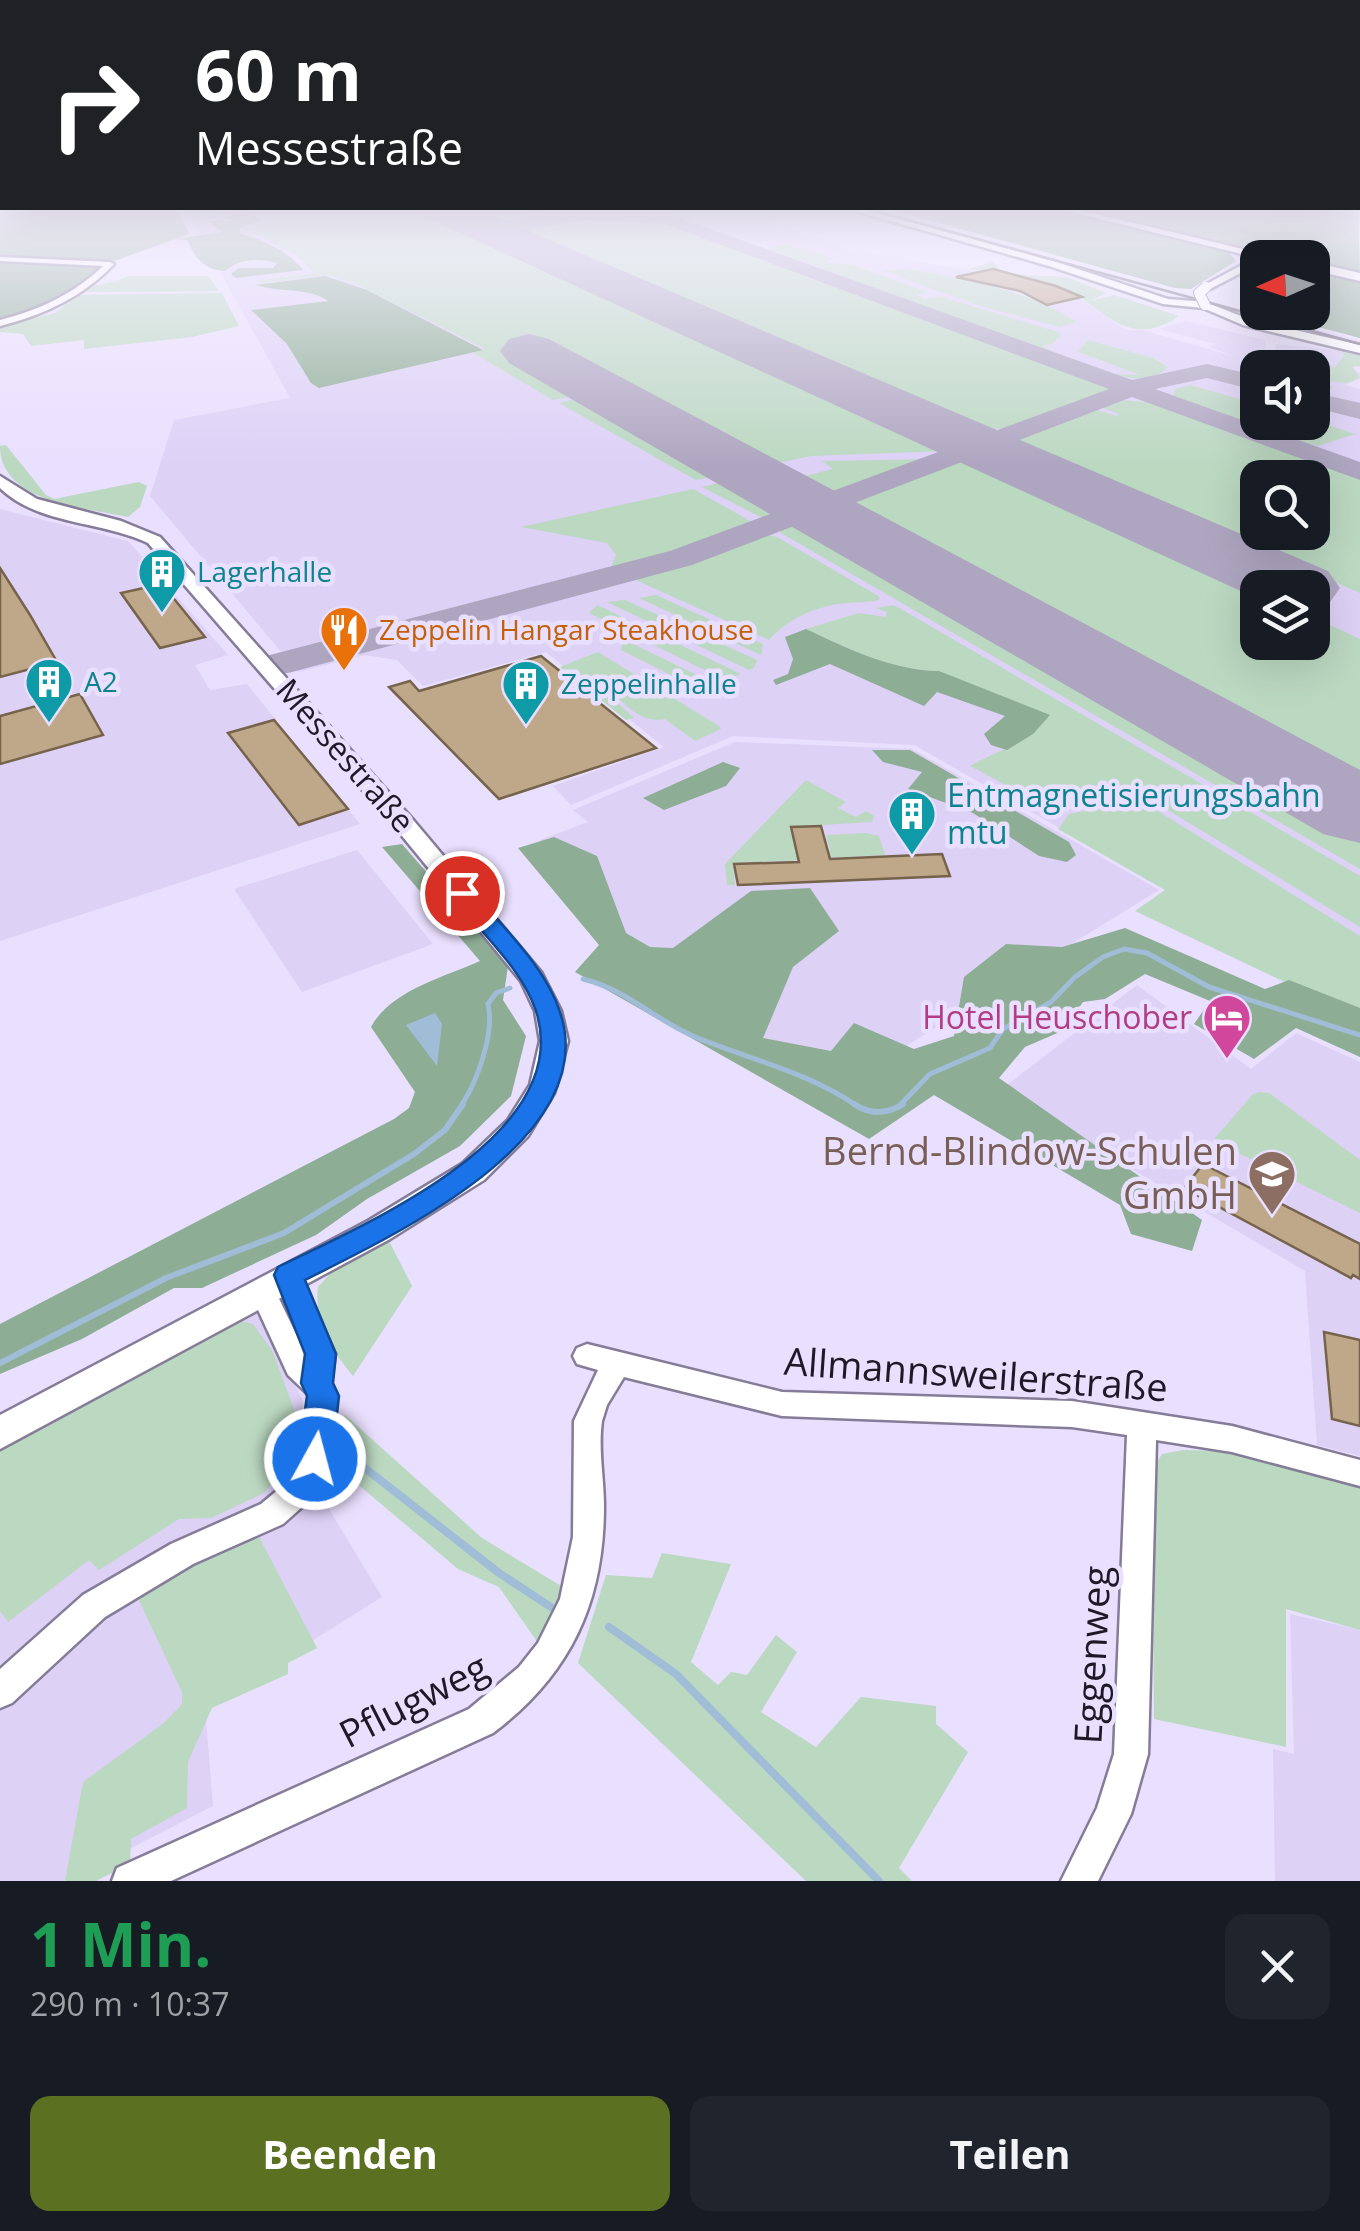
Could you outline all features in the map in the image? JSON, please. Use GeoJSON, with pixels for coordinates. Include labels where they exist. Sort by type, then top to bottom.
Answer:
{"type":"FeatureCollection","features":[{"type":"Feature","properties":{"kind":"street"},"geometry":{"type":"LineString","coordinates":[[0,323],[54,306],[76,291]]}},
{"type":"Feature","properties":{"kind":"street"},"geometry":{"type":"LineString","coordinates":[[1135,291],[1184,305],[1206,305],[1231,318],[1360,349]]}},
{"type":"Feature","properties":{"kind":"street"},"geometry":{"type":"LineString","coordinates":[[1202,291],[1206,305]]}},
{"type":"Feature","properties":{"kind":"street","name":"Messestraße"},"geometry":{"type":"LineString","coordinates":[[0,480],[20,498],[37,506],[120,523],[154,540],[417,838],[532,978],[548,1011],[554,1041],[544,1086],[518,1128],[473,1172],[379,1230],[275,1282],[0,1434]]}},
{"type":"Feature","properties":{"kind":"street"},"geometry":{"type":"LineString","coordinates":[[0,1691],[94,1606],[182,1554],[272,1514],[301,1488],[316,1454],[323,1396],[317,1383],[298,1367],[275,1282]]}},
{"type":"Feature","properties":{"kind":"street","name":"Allmannsweilerstraße"},"geometry":{"type":"LineString","coordinates":[[602,1360],[782,1404],[1072,1414],[1142,1423],[1232,1439],[1360,1473]]}},
{"type":"Feature","properties":{"kind":"street","name":"Pflugweg"},"geometry":{"type":"LineString","coordinates":[[130,1881],[480,1721],[509,1703],[544,1668],[578,1600],[586,1557],[589,1504],[585,1460],[590,1411],[602,1360]]}},
{"type":"Feature","properties":{"kind":"street","name":"Eggenweg"},"geometry":{"type":"LineString","coordinates":[[1078,1881],[1113,1814],[1130,1754],[1142,1423]]}},
{"type":"Feature","properties":{"kind":"shaded area"},"geometry":{"type":"Polygon","coordinates":[[[231,291],[981,291],[1067,317],[1047,305],[1079,298],[1126,330],[1142,330],[1240,358],[1240,440],[1330,440],[1330,350],[1275,350],[1276,344],[1344,351],[1349,364],[1360,373],[1360,378],[1345,385],[1360,389],[1360,1010],[1170,891],[914,745],[733,736],[571,805],[553,786],[664,747],[546,652],[423,686],[397,660],[365,655],[298,672],[150,496],[174,420],[290,398],[231,291]]]}},
{"type":"Feature","properties":{"kind":"shaded area"},"geometry":{"type":"Polygon","coordinates":[[[1165,291],[1240,309],[1240,311],[1165,291]]]}},
{"type":"Feature","properties":{"kind":"shaded area"},"geometry":{"type":"Polygon","coordinates":[[[1186,321],[1265,340],[1266,350],[1240,350],[1240,358],[1209,347],[1216,344],[1159,329],[1186,321]]]}},
{"type":"Feature","properties":{"kind":"shaded area"},"geometry":{"type":"Polygon","coordinates":[[[1309,330],[1319,330],[1360,344],[1309,330]]]}},
{"type":"Feature","properties":{"kind":"shaded area"},"geometry":{"type":"Polygon","coordinates":[[[0,509],[128,541],[228,655],[195,665],[210,690],[247,684],[360,824],[0,941],[0,509]]]}},
{"type":"Feature","properties":{"kind":"shaded area"},"geometry":{"type":"Polygon","coordinates":[[[735,742],[912,749],[1159,890],[867,1070],[750,1037],[613,938],[540,840],[588,822],[573,810],[735,742]]]}},
{"type":"Feature","properties":{"kind":"shaded area"},"geometry":{"type":"Polygon","coordinates":[[[357,850],[433,944],[302,992],[234,889],[357,850]]]}},
{"type":"Feature","properties":{"kind":"shaded area"},"geometry":{"type":"Polygon","coordinates":[[[1137,985],[1251,1069],[1296,1033],[1360,1062],[1360,1456],[1317,1445],[1305,1271],[1077,1137],[1007,1085],[1137,985]]]}},
{"type":"Feature","properties":{"kind":"shaded area"},"geometry":{"type":"Polygon","coordinates":[[[252,1305],[302,1398],[308,1474],[382,1597],[205,1708],[213,1806],[67,1881],[0,1881],[0,1443],[252,1305]]]}},
{"type":"Feature","properties":{"kind":"shaded area"},"geometry":{"type":"Polygon","coordinates":[[[1290,1614],[1360,1630],[1360,1881],[1275,1881],[1273,1749],[1294,1754],[1290,1614]]]}},
{"type":"Feature","properties":{"kind":"green space"},"geometry":{"type":"Polygon","coordinates":[[[0,291],[71,291],[51,305],[0,322],[0,291]]]}},
{"type":"Feature","properties":{"kind":"green space"},"geometry":{"type":"Polygon","coordinates":[[[85,291],[219,291],[83,292],[85,291]]]}},
{"type":"Feature","properties":{"kind":"green space"},"geometry":{"type":"Polygon","coordinates":[[[290,291],[369,291],[483,350],[319,388],[311,383],[287,344],[251,310],[328,301],[290,291]]]}},
{"type":"Feature","properties":{"kind":"green space"},"geometry":{"type":"Polygon","coordinates":[[[369,291],[595,291],[945,451],[811,456],[696,480],[559,403],[604,391],[553,400],[473,353],[485,349],[369,291]]]}},
{"type":"Feature","properties":{"kind":"green space"},"geometry":{"type":"Polygon","coordinates":[[[659,291],[852,291],[1107,385],[1110,392],[1084,402],[1069,400],[1079,404],[1013,429],[976,428],[659,291]]]}},
{"type":"Feature","properties":{"kind":"green space"},"geometry":{"type":"Polygon","coordinates":[[[883,291],[925,291],[928,292],[916,295],[925,299],[939,296],[1061,333],[1054,343],[1042,346],[1053,351],[883,291]]]}},
{"type":"Feature","properties":{"kind":"green space"},"geometry":{"type":"Polygon","coordinates":[[[938,291],[1006,291],[1037,301],[1076,322],[1060,327],[938,291]]]}},
{"type":"Feature","properties":{"kind":"green space"},"geometry":{"type":"Polygon","coordinates":[[[1068,291],[1101,291],[1106,293],[1091,301],[1114,295],[1179,316],[1160,326],[1128,327],[1068,291]]]}},
{"type":"Feature","properties":{"kind":"green space"},"geometry":{"type":"Polygon","coordinates":[[[1330,291],[1360,291],[1360,338],[1329,330],[1330,291]]]}},
{"type":"Feature","properties":{"kind":"green space"},"geometry":{"type":"Polygon","coordinates":[[[222,293],[239,326],[192,337],[84,349],[84,340],[31,346],[23,334],[0,332],[0,326],[55,313],[79,295],[222,293]]]}},
{"type":"Feature","properties":{"kind":"green space"},"geometry":{"type":"Polygon","coordinates":[[[1087,340],[1153,358],[1168,367],[1157,375],[1128,378],[1096,370],[1055,355],[1115,374],[1140,375],[1078,352],[1087,340]]]}},
{"type":"Feature","properties":{"kind":"green space"},"geometry":{"type":"Polygon","coordinates":[[[1343,352],[1360,356],[1360,366],[1352,367],[1360,378],[1348,383],[1330,381],[1330,366],[1335,367],[1343,352]]]}},
{"type":"Feature","properties":{"kind":"green space"},"geometry":{"type":"Polygon","coordinates":[[[1190,385],[1240,399],[1240,422],[1173,396],[1175,389],[1190,385]]]}},
{"type":"Feature","properties":{"kind":"green space"},"geometry":{"type":"Polygon","coordinates":[[[1122,400],[1156,403],[1240,434],[1240,440],[1257,440],[1311,460],[1240,460],[1240,540],[1015,441],[1094,409],[1119,414],[1100,407],[1122,400]]]}},
{"type":"Feature","properties":{"kind":"green space"},"geometry":{"type":"Polygon","coordinates":[[[1330,426],[1355,434],[1318,446],[1296,440],[1330,440],[1330,426]]]}},
{"type":"Feature","properties":{"kind":"green space"},"geometry":{"type":"Polygon","coordinates":[[[6,445],[46,495],[54,499],[139,482],[147,486],[140,507],[128,517],[69,506],[30,491],[14,480],[4,465],[0,446],[6,445]]]}},
{"type":"Feature","properties":{"kind":"green space"},"geometry":{"type":"Polygon","coordinates":[[[939,459],[770,522],[702,487],[761,473],[805,476],[833,469],[822,461],[939,459]]]}},
{"type":"Feature","properties":{"kind":"green space"},"geometry":{"type":"Polygon","coordinates":[[[954,462],[973,463],[1240,584],[1240,660],[1330,660],[1330,625],[1360,639],[1360,869],[781,533],[779,527],[954,462]]]}},
{"type":"Feature","properties":{"kind":"green space"},"geometry":{"type":"Polygon","coordinates":[[[1330,467],[1360,478],[1360,593],[1330,580],[1330,570],[1308,570],[1262,550],[1330,550],[1330,467]]]}},
{"type":"Feature","properties":{"kind":"green space"},"geometry":{"type":"Polygon","coordinates":[[[693,489],[754,523],[754,529],[618,572],[611,567],[616,555],[607,543],[521,527],[693,489]]]}},
{"type":"Feature","properties":{"kind":"green space"},"geometry":{"type":"Polygon","coordinates":[[[763,534],[777,537],[880,597],[814,610],[769,640],[629,577],[763,534]]]}},
{"type":"Feature","properties":{"kind":"green space"},"geometry":{"type":"Polygon","coordinates":[[[656,595],[763,644],[761,655],[639,598],[656,595]]]}},
{"type":"Feature","properties":{"kind":"green space"},"geometry":{"type":"Polygon","coordinates":[[[625,600],[757,660],[754,668],[749,670],[607,602],[625,600]]]}},
{"type":"Feature","properties":{"kind":"green space"},"geometry":{"type":"Polygon","coordinates":[[[597,605],[741,674],[725,680],[589,613],[597,605]]]}},
{"type":"Feature","properties":{"kind":"green space"},"geometry":{"type":"Polygon","coordinates":[[[894,605],[1360,876],[1360,927],[1135,790],[1064,808],[1016,791],[970,766],[1033,734],[939,671],[888,663],[806,629],[859,613],[886,617],[887,612],[876,608],[894,605]]]}},
{"type":"Feature","properties":{"kind":"green space"},"geometry":{"type":"Polygon","coordinates":[[[806,629],[871,657],[939,671],[1050,715],[1033,734],[1007,750],[991,745],[984,734],[1005,716],[937,692],[924,706],[830,664],[776,685],[773,680],[788,674],[793,659],[785,637],[806,629]]]}},
{"type":"Feature","properties":{"kind":"green space"},"geometry":{"type":"Polygon","coordinates":[[[623,639],[707,680],[693,686],[621,650],[623,639]]]}},
{"type":"Feature","properties":{"kind":"green space"},"geometry":{"type":"Polygon","coordinates":[[[598,652],[721,729],[695,741],[665,719],[642,716],[611,692],[606,693],[634,718],[626,720],[560,667],[598,652]]]}},
{"type":"Feature","properties":{"kind":"green space"},"geometry":{"type":"Polygon","coordinates":[[[872,750],[910,750],[1069,842],[1076,855],[1067,862],[1039,856],[973,813],[908,789],[922,772],[883,762],[872,750]]]}},
{"type":"Feature","properties":{"kind":"green space"},"geometry":{"type":"Polygon","coordinates":[[[723,762],[740,768],[726,786],[664,810],[643,798],[723,762]]]}},
{"type":"Feature","properties":{"kind":"green space"},"geometry":{"type":"Polygon","coordinates":[[[806,780],[846,802],[838,808],[856,817],[866,811],[874,816],[872,822],[789,827],[796,852],[805,852],[807,860],[733,863],[735,885],[727,885],[725,864],[806,780]]]}},
{"type":"Feature","properties":{"kind":"green space"},"geometry":{"type":"Polygon","coordinates":[[[1131,802],[1148,805],[1360,936],[1360,1009],[1312,995],[1135,911],[1165,890],[1058,829],[1069,814],[1131,802]]]}},
{"type":"Feature","properties":{"kind":"green space"},"geometry":{"type":"Polygon","coordinates":[[[826,835],[879,836],[885,855],[823,858],[821,851],[830,850],[826,835]]]}},
{"type":"Feature","properties":{"kind":"green space"},"geometry":{"type":"Polygon","coordinates":[[[554,837],[597,856],[626,933],[650,947],[673,948],[751,891],[810,888],[839,931],[793,967],[763,1038],[831,1051],[854,1023],[914,1049],[954,1036],[964,977],[1006,944],[1062,947],[1125,928],[1265,989],[1289,980],[1360,1008],[1360,1057],[1296,1028],[1254,1059],[1194,1024],[1210,1001],[1145,974],[1105,999],[1083,1002],[1062,1031],[1025,1047],[999,1078],[1202,1220],[1192,1251],[1131,1234],[1120,1205],[934,1095],[869,1139],[575,972],[599,945],[518,848],[554,837]]]}},
{"type":"Feature","properties":{"kind":"green space"},"geometry":{"type":"Polygon","coordinates":[[[402,844],[508,966],[503,1000],[526,1036],[511,1096],[460,1146],[367,1199],[316,1235],[202,1288],[174,1288],[82,1339],[0,1374],[0,1324],[409,1108],[415,1092],[371,1027],[380,1014],[404,995],[480,961],[382,847],[402,844]]]}},
{"type":"Feature","properties":{"kind":"green space"},"geometry":{"type":"Polygon","coordinates":[[[1259,1092],[1269,1093],[1360,1160],[1360,1213],[1216,1142],[1215,1138],[1259,1092]]]}},
{"type":"Feature","properties":{"kind":"green space"},"geometry":{"type":"Polygon","coordinates":[[[388,1239],[412,1286],[353,1376],[326,1335],[317,1300],[318,1287],[337,1266],[388,1239]]]}},
{"type":"Feature","properties":{"kind":"green space"},"geometry":{"type":"Polygon","coordinates":[[[236,1320],[253,1324],[273,1352],[299,1423],[292,1460],[264,1493],[211,1518],[179,1519],[99,1570],[89,1560],[8,1622],[0,1611],[0,1443],[236,1320]]]}},
{"type":"Feature","properties":{"kind":"green space"},"geometry":{"type":"Polygon","coordinates":[[[345,1415],[482,1538],[566,1589],[543,1650],[499,1587],[458,1569],[328,1459],[345,1415]]]}},
{"type":"Feature","properties":{"kind":"green space"},"geometry":{"type":"Polygon","coordinates":[[[1221,1451],[1360,1486],[1360,1630],[1286,1609],[1286,1747],[1154,1719],[1152,1470],[1162,1454],[1221,1451]]]}},
{"type":"Feature","properties":{"kind":"green space"},"geometry":{"type":"Polygon","coordinates":[[[257,1533],[317,1648],[288,1663],[288,1674],[212,1708],[188,1762],[187,1808],[131,1839],[130,1864],[96,1881],[65,1881],[83,1782],[164,1723],[182,1704],[182,1692],[136,1594],[156,1579],[257,1533]]]}},
{"type":"Feature","properties":{"kind":"green space"},"geometry":{"type":"Polygon","coordinates":[[[662,1553],[731,1564],[691,1662],[718,1685],[731,1672],[747,1675],[776,1635],[797,1652],[761,1712],[816,1747],[861,1697],[936,1706],[936,1724],[968,1752],[899,1868],[912,1881],[806,1881],[578,1663],[606,1575],[652,1578],[662,1553]]]}},
{"type":"Feature","properties":{"kind":"water"},"geometry":{"type":"Polygon","coordinates":[[[435,1013],[442,1024],[437,1066],[406,1025],[435,1013]]]}},
{"type":"Feature","properties":{"kind":"building"},"geometry":{"type":"Polygon","coordinates":[[[1020,291],[1067,291],[1082,297],[1047,305],[1020,291]]]}},
{"type":"Feature","properties":{"kind":"building"},"geometry":{"type":"Polygon","coordinates":[[[0,568],[30,615],[57,662],[0,677],[0,568]]]}},
{"type":"Feature","properties":{"kind":"building","name":"Lagerhalle"},"geometry":{"type":"Polygon","coordinates":[[[162,584],[205,637],[160,648],[121,593],[162,584]]]}},
{"type":"Feature","properties":{"kind":"building","name":"Zeppelinhalle"},"geometry":{"type":"Polygon","coordinates":[[[541,656],[656,748],[499,799],[389,687],[410,681],[419,691],[541,656]]]}},
{"type":"Feature","properties":{"kind":"building","name":"A2"},"geometry":{"type":"Polygon","coordinates":[[[80,694],[103,735],[0,764],[0,716],[80,694]]]}},
{"type":"Feature","properties":{"kind":"building"},"geometry":{"type":"Polygon","coordinates":[[[274,720],[348,809],[299,825],[228,733],[274,720]]]}},
{"type":"Feature","properties":{"kind":"building","name":"Entmagnetisierungsbahn mtu"},"geometry":{"type":"Polygon","coordinates":[[[821,826],[830,859],[942,854],[950,876],[738,885],[734,864],[799,862],[791,827],[821,826]]]}},
{"type":"Feature","properties":{"kind":"building","name":"Bernd-Blindow-Schulen GmbH"},"geometry":{"type":"Polygon","coordinates":[[[1203,1164],[1360,1244],[1360,1279],[1353,1275],[1351,1278],[1184,1188],[1203,1164]]]}},
{"type":"Feature","properties":{"kind":"building"},"geometry":{"type":"Polygon","coordinates":[[[1324,1332],[1360,1340],[1360,1426],[1332,1419],[1324,1332]]]}},
{"type":"Feature","properties":{"kind":"waterway"},"geometry":{"type":"LineString","coordinates":[[899,1106],[930,1074],[990,1048],[1003,1029],[1051,1002],[1075,977],[1103,957],[1124,949],[1147,953],[1209,987],[1360,1035]]}},
{"type":"Feature","properties":{"kind":"waterway"},"geometry":{"type":"LineString","coordinates":[[583,979],[626,997],[693,1036],[798,1075],[857,1106]]}},
{"type":"Feature","properties":{"kind":"waterway"},"geometry":{"type":"LineString","coordinates":[[461,1106],[483,1057],[489,1029],[488,1004],[496,993],[510,988]]}},
{"type":"Feature","properties":{"kind":"waterway"},"geometry":{"type":"LineString","coordinates":[[0,1363],[166,1278],[284,1233],[414,1154],[445,1130],[463,1104]]}},
{"type":"Feature","properties":{"kind":"waterway"},"geometry":{"type":"LineString","coordinates":[[854,1104],[879,1112],[899,1106]]}},
{"type":"Feature","properties":{"kind":"waterway"},"geometry":{"type":"LineString","coordinates":[[899,1106],[903,1104]]}},
{"type":"Feature","properties":{"kind":"waterway"},"geometry":{"type":"LineString","coordinates":[[343,1451],[499,1573],[557,1611]]}},
{"type":"Feature","properties":{"kind":"waterway"},"geometry":{"type":"LineString","coordinates":[[609,1627],[676,1674],[879,1881]]}},
{"type":"Feature","properties":{"kind":"taxiway"},"geometry":{"type":"LineString","coordinates":[[864,291],[1132,389]]}},
{"type":"Feature","properties":{"kind":"taxiway"},"geometry":{"type":"LineString","coordinates":[[1132,389],[1207,371],[1240,379]]}},
{"type":"Feature","properties":{"kind":"taxiway"},"geometry":{"type":"LineString","coordinates":[[279,664],[681,558],[1132,389]]}},
{"type":"Feature","properties":{"kind":"taxiway"},"geometry":{"type":"LineString","coordinates":[[1132,389],[1360,472]]}},
{"type":"Feature","properties":{"kind":"taxiway"},"geometry":{"type":"LineString","coordinates":[[1330,404],[1360,411]]}},
{"type":"Feature","properties":{"kind":"runway"},"geometry":{"type":"LineString","coordinates":[[627,291],[1258,570]]}},
{"type":"Feature","properties":{"kind":"runway"},"geometry":{"type":"LineString","coordinates":[[529,351],[1360,812]]}},
{"type":"Feature","properties":{"kind":"railway"},"geometry":{"type":"LineString","coordinates":[[1166,291],[1360,344]]}},
{"type":"Feature","properties":{"kind":"place","name":"Lagerhalle"},"geometry":{"type":"Point","coordinates":[162,614]}},
{"type":"Feature","properties":{"kind":"place","name":"Zeppelin Hangar Steakhouse"},"geometry":{"type":"Point","coordinates":[344,672]}},
{"type":"Feature","properties":{"kind":"place","name":"A2"},"geometry":{"type":"Point","coordinates":[49,724]}},
{"type":"Feature","properties":{"kind":"place","name":"Zeppelinhalle"},"geometry":{"type":"Point","coordinates":[526,726]}},
{"type":"Feature","properties":{"kind":"place","name":"Entmagnetisierungsbahn mtu"},"geometry":{"type":"Point","coordinates":[912,856]}},
{"type":"Feature","properties":{"kind":"place","name":"Hotel Heuschober"},"geometry":{"type":"Point","coordinates":[1227,1060]}},
{"type":"Feature","properties":{"kind":"place","name":"Bernd-Blindow-Schulen GmbH"},"geometry":{"type":"Point","coordinates":[1272,1216]}},
{"type":"Feature","properties":{"kind":"route"},"geometry":{"type":"LineString","coordinates":[[315,1459],[323,1396],[317,1383],[320,1354],[288,1275],[379,1230],[473,1172],[518,1128],[544,1086],[554,1041],[548,1011],[532,978],[462,893]]}}]}
